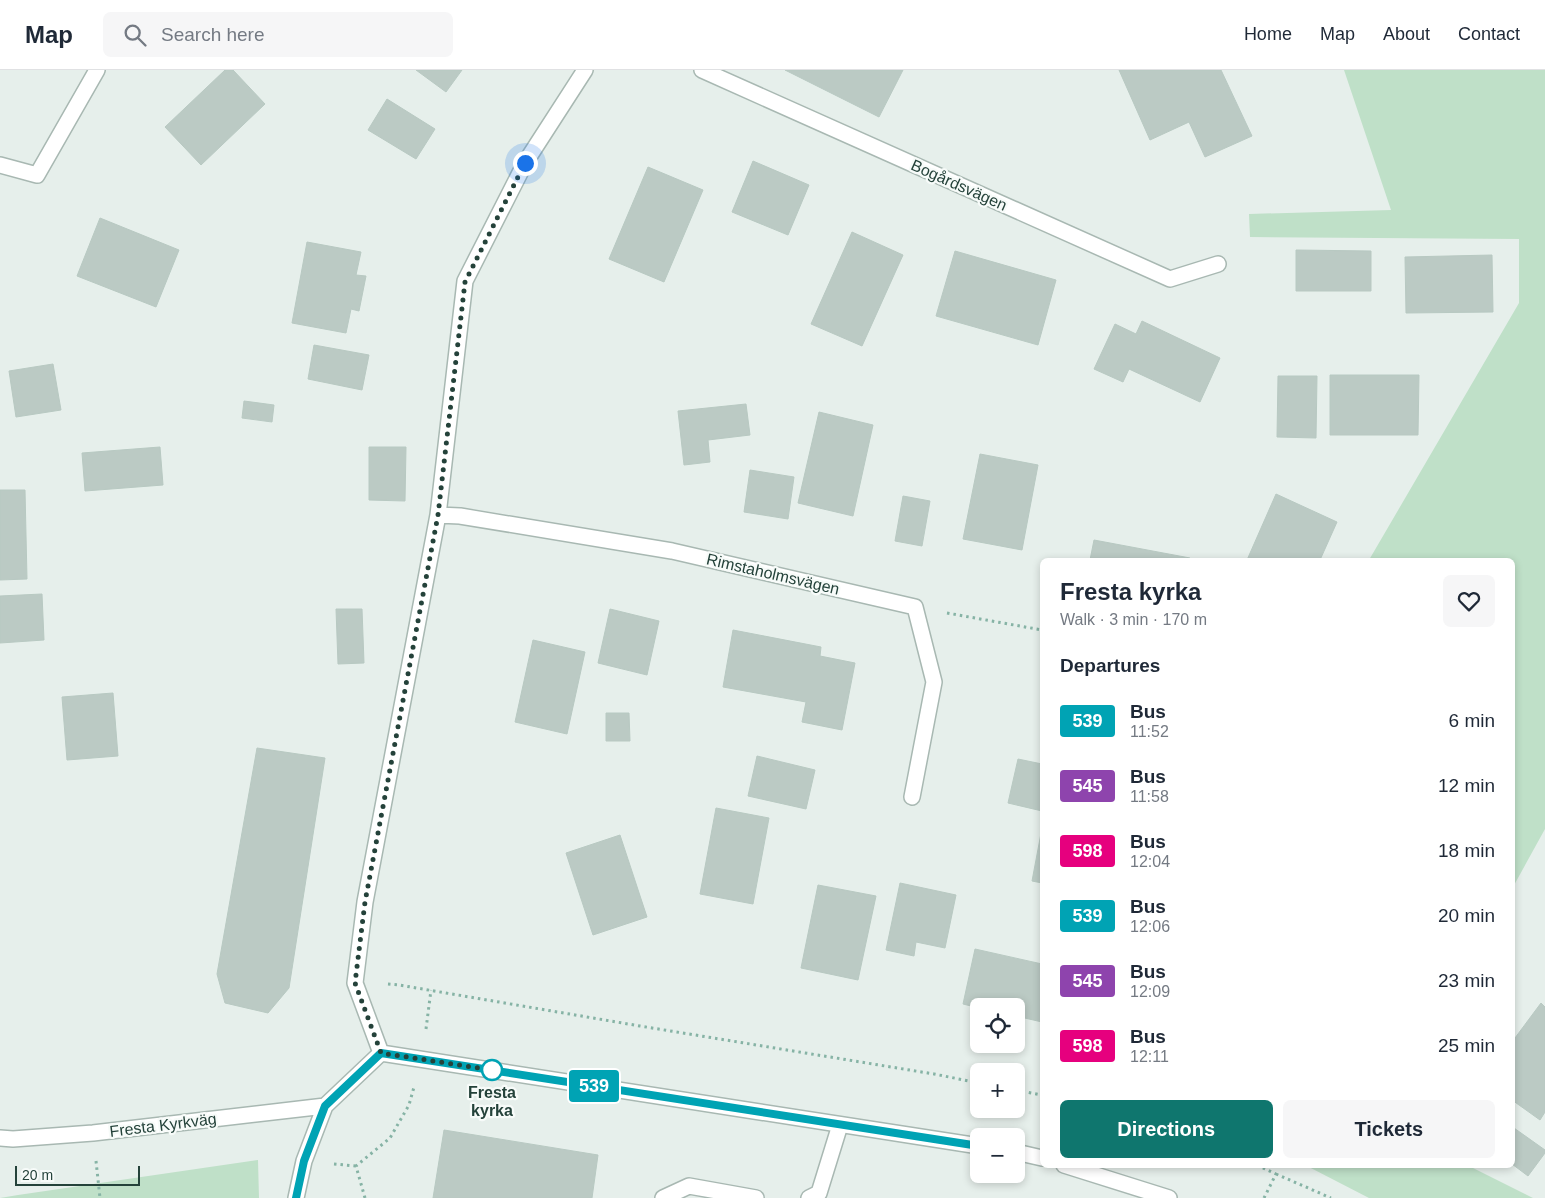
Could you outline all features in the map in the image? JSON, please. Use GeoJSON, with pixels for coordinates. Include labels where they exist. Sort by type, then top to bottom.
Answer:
{"type":"FeatureCollection","features":[{"type":"Feature","properties":{"kind":"street"},"geometry":{"type":"LineString","coordinates":[[0,165],[36,175],[97,70]]}},
{"type":"Feature","properties":{"kind":"street"},"geometry":{"type":"LineString","coordinates":[[381,1053],[355,983],[365,902],[438,515],[465,282],[525,163],[585,70]]}},
{"type":"Feature","properties":{"kind":"street","name":"Bogårdsvägen"},"geometry":{"type":"LineString","coordinates":[[702,70],[1170,279],[1218,264]]}},
{"type":"Feature","properties":{"kind":"street","name":"Rimstaholmsvägen"},"geometry":{"type":"LineString","coordinates":[[438,515],[460,516],[672,551],[915,606]]}},
{"type":"Feature","properties":{"kind":"street"},"geometry":{"type":"LineString","coordinates":[[912,797],[934,682],[915,606]]}},
{"type":"Feature","properties":{"kind":"street"},"geometry":{"type":"LineString","coordinates":[[381,1053],[970,1145]]}},
{"type":"Feature","properties":{"kind":"street"},"geometry":{"type":"LineString","coordinates":[[296,1198],[304,1161],[325,1106],[381,1053]]}},
{"type":"Feature","properties":{"kind":"street","name":"Fresta Kyrkväg"},"geometry":{"type":"LineString","coordinates":[[0,1138],[13,1139],[93,1133],[325,1106]]}},
{"type":"Feature","properties":{"kind":"street"},"geometry":{"type":"LineString","coordinates":[[809,1198],[819,1193],[840,1125]]}},
{"type":"Feature","properties":{"kind":"street"},"geometry":{"type":"LineString","coordinates":[[1025,1154],[1040,1158]]}},
{"type":"Feature","properties":{"kind":"street"},"geometry":{"type":"LineString","coordinates":[[1073,1168],[1168,1198]]}},
{"type":"Feature","properties":{"kind":"street"},"geometry":{"type":"LineString","coordinates":[[663,1198],[689,1186],[756,1198]]}},
{"type":"Feature","properties":{"kind":"path"},"geometry":{"type":"LineString","coordinates":[[915,606],[1040,630]]}},
{"type":"Feature","properties":{"kind":"path"},"geometry":{"type":"LineString","coordinates":[[355,983],[399,985],[431,990],[970,1081]]}},
{"type":"Feature","properties":{"kind":"path"},"geometry":{"type":"LineString","coordinates":[[365,1198],[356,1166],[390,1138],[409,1105],[422,1059],[431,990]]}},
{"type":"Feature","properties":{"kind":"path"},"geometry":{"type":"LineString","coordinates":[[1025,1092],[1040,1095]]}},
{"type":"Feature","properties":{"kind":"path"},"geometry":{"type":"LineString","coordinates":[[93,1133],[100,1198]]}},
{"type":"Feature","properties":{"kind":"path"},"geometry":{"type":"LineString","coordinates":[[1263,1168],[1331,1198]]}},
{"type":"Feature","properties":{"kind":"path"},"geometry":{"type":"LineString","coordinates":[[1264,1198],[1276,1174]]}},
{"type":"Feature","properties":{"kind":"green space"},"geometry":{"type":"Polygon","coordinates":[[[1344,70],[1545,70],[1545,829],[1515,883],[1515,558],[1370,558],[1519,303],[1519,239],[1250,237],[1249,214],[1391,210],[1344,70]]]}},
{"type":"Feature","properties":{"kind":"green space"},"geometry":{"type":"Polygon","coordinates":[[[258,1160],[259,1198],[0,1198],[18,1195],[258,1160]]]}},
{"type":"Feature","properties":{"kind":"green space"},"geometry":{"type":"Polygon","coordinates":[[[1311,1168],[1473,1168],[1533,1198],[1369,1198],[1311,1168]]]}},
{"type":"Feature","properties":{"kind":"building"},"geometry":{"type":"Polygon","coordinates":[[[225,70],[233,70],[265,104],[201,165],[165,127],[225,70]]]}},
{"type":"Feature","properties":{"kind":"building"},"geometry":{"type":"Polygon","coordinates":[[[416,70],[462,70],[446,92],[416,70]]]}},
{"type":"Feature","properties":{"kind":"building"},"geometry":{"type":"Polygon","coordinates":[[[785,70],[903,70],[879,117],[785,70]]]}},
{"type":"Feature","properties":{"kind":"building"},"geometry":{"type":"Polygon","coordinates":[[[1119,70],[1221,70],[1252,136],[1205,157],[1189,122],[1150,140],[1119,70]]]}},
{"type":"Feature","properties":{"kind":"building"},"geometry":{"type":"Polygon","coordinates":[[[387,99],[435,129],[416,159],[368,130],[387,99]]]}},
{"type":"Feature","properties":{"kind":"building"},"geometry":{"type":"Polygon","coordinates":[[[753,161],[809,185],[788,235],[732,212],[753,161]]]}},
{"type":"Feature","properties":{"kind":"building"},"geometry":{"type":"Polygon","coordinates":[[[648,167],[703,190],[664,282],[609,259],[648,167]]]}},
{"type":"Feature","properties":{"kind":"building"},"geometry":{"type":"Polygon","coordinates":[[[100,218],[179,250],[156,307],[77,276],[100,218]]]}},
{"type":"Feature","properties":{"kind":"building"},"geometry":{"type":"Polygon","coordinates":[[[852,232],[903,255],[862,346],[811,324],[852,232]]]}},
{"type":"Feature","properties":{"kind":"building"},"geometry":{"type":"Polygon","coordinates":[[[307,242],[361,252],[356,275],[366,276],[359,311],[351,309],[346,333],[292,323],[307,242]]]}},
{"type":"Feature","properties":{"kind":"building"},"geometry":{"type":"Polygon","coordinates":[[[1296,250],[1371,251],[1371,291],[1296,291],[1296,250]]]}},
{"type":"Feature","properties":{"kind":"building"},"geometry":{"type":"Polygon","coordinates":[[[955,251],[1056,280],[1038,345],[936,316],[955,251]]]}},
{"type":"Feature","properties":{"kind":"building"},"geometry":{"type":"Polygon","coordinates":[[[1492,255],[1493,312],[1406,313],[1405,257],[1492,255]]]}},
{"type":"Feature","properties":{"kind":"building"},"geometry":{"type":"Polygon","coordinates":[[[1142,321],[1220,358],[1200,402],[1129,369],[1123,382],[1094,369],[1115,324],[1136,334],[1142,321]]]}},
{"type":"Feature","properties":{"kind":"building"},"geometry":{"type":"Polygon","coordinates":[[[314,345],[369,355],[362,390],[308,379],[314,345]]]}},
{"type":"Feature","properties":{"kind":"building"},"geometry":{"type":"Polygon","coordinates":[[[53,364],[61,410],[16,417],[9,371],[53,364]]]}},
{"type":"Feature","properties":{"kind":"building"},"geometry":{"type":"Polygon","coordinates":[[[1330,375],[1419,375],[1418,435],[1330,435],[1330,375]]]}},
{"type":"Feature","properties":{"kind":"building"},"geometry":{"type":"Polygon","coordinates":[[[1278,376],[1317,376],[1316,438],[1277,437],[1278,376]]]}},
{"type":"Feature","properties":{"kind":"building"},"geometry":{"type":"Polygon","coordinates":[[[244,401],[274,405],[272,422],[242,418],[244,401]]]}},
{"type":"Feature","properties":{"kind":"building"},"geometry":{"type":"Polygon","coordinates":[[[746,404],[750,435],[708,440],[710,462],[684,465],[678,411],[746,404]]]}},
{"type":"Feature","properties":{"kind":"building"},"geometry":{"type":"Polygon","coordinates":[[[819,412],[873,425],[853,516],[798,503],[819,412]]]}},
{"type":"Feature","properties":{"kind":"building"},"geometry":{"type":"Polygon","coordinates":[[[160,447],[163,485],[85,491],[82,453],[160,447]]]}},
{"type":"Feature","properties":{"kind":"building"},"geometry":{"type":"Polygon","coordinates":[[[369,447],[406,447],[405,501],[369,500],[369,447]]]}},
{"type":"Feature","properties":{"kind":"building"},"geometry":{"type":"Polygon","coordinates":[[[980,454],[1038,465],[1022,550],[963,539],[980,454]]]}},
{"type":"Feature","properties":{"kind":"building"},"geometry":{"type":"Polygon","coordinates":[[[750,470],[794,477],[788,519],[744,512],[750,470]]]}},
{"type":"Feature","properties":{"kind":"building"},"geometry":{"type":"Polygon","coordinates":[[[0,490],[25,490],[27,579],[0,580],[0,490]]]}},
{"type":"Feature","properties":{"kind":"building"},"geometry":{"type":"Polygon","coordinates":[[[1276,494],[1337,522],[1321,558],[1248,558],[1276,494]]]}},
{"type":"Feature","properties":{"kind":"building"},"geometry":{"type":"Polygon","coordinates":[[[903,496],[930,501],[922,546],[895,541],[903,496]]]}},
{"type":"Feature","properties":{"kind":"building"},"geometry":{"type":"Polygon","coordinates":[[[1094,540],[1190,558],[1090,558],[1094,540]]]}},
{"type":"Feature","properties":{"kind":"building"},"geometry":{"type":"Polygon","coordinates":[[[42,594],[44,640],[0,643],[0,596],[42,594]]]}},
{"type":"Feature","properties":{"kind":"building"},"geometry":{"type":"Polygon","coordinates":[[[336,609],[362,609],[364,663],[338,664],[336,609]]]}},
{"type":"Feature","properties":{"kind":"building"},"geometry":{"type":"Polygon","coordinates":[[[610,609],[659,621],[647,675],[598,663],[610,609]]]}},
{"type":"Feature","properties":{"kind":"building"},"geometry":{"type":"Polygon","coordinates":[[[733,630],[821,647],[820,656],[855,663],[842,730],[802,722],[806,702],[723,687],[733,630]]]}},
{"type":"Feature","properties":{"kind":"building"},"geometry":{"type":"Polygon","coordinates":[[[533,640],[585,652],[567,734],[515,722],[533,640]]]}},
{"type":"Feature","properties":{"kind":"building"},"geometry":{"type":"Polygon","coordinates":[[[113,693],[118,756],[67,760],[62,697],[113,693]]]}},
{"type":"Feature","properties":{"kind":"building"},"geometry":{"type":"Polygon","coordinates":[[[606,713],[629,713],[630,741],[606,741],[606,713]]]}},
{"type":"Feature","properties":{"kind":"building"},"geometry":{"type":"Polygon","coordinates":[[[257,748],[325,758],[289,988],[268,1013],[225,1003],[217,974],[257,748]]]}},
{"type":"Feature","properties":{"kind":"building"},"geometry":{"type":"Polygon","coordinates":[[[757,756],[815,770],[806,809],[748,796],[757,756]]]}},
{"type":"Feature","properties":{"kind":"building"},"geometry":{"type":"Polygon","coordinates":[[[1018,759],[1040,764],[1040,811],[1008,803],[1018,759]]]}},
{"type":"Feature","properties":{"kind":"building"},"geometry":{"type":"Polygon","coordinates":[[[716,808],[769,818],[753,904],[700,894],[716,808]]]}},
{"type":"Feature","properties":{"kind":"building"},"geometry":{"type":"Polygon","coordinates":[[[620,835],[647,917],[593,935],[566,853],[620,835]]]}},
{"type":"Feature","properties":{"kind":"building"},"geometry":{"type":"Polygon","coordinates":[[[1040,839],[1040,883],[1032,881],[1040,839]]]}},
{"type":"Feature","properties":{"kind":"building"},"geometry":{"type":"Polygon","coordinates":[[[900,883],[956,895],[945,948],[916,942],[914,956],[886,950],[900,883]]]}},
{"type":"Feature","properties":{"kind":"building"},"geometry":{"type":"Polygon","coordinates":[[[818,885],[876,896],[858,980],[801,968],[818,885]]]}},
{"type":"Feature","properties":{"kind":"building"},"geometry":{"type":"Polygon","coordinates":[[[975,949],[1040,964],[1040,1022],[1025,1018],[1025,998],[970,998],[970,1006],[963,1004],[975,949]]]}},
{"type":"Feature","properties":{"kind":"building"},"geometry":{"type":"Polygon","coordinates":[[[1541,1003],[1545,1007],[1545,1112],[1540,1120],[1515,1102],[1515,1038],[1541,1003]]]}},
{"type":"Feature","properties":{"kind":"building"},"geometry":{"type":"Polygon","coordinates":[[[1515,1129],[1545,1150],[1545,1153],[1528,1176],[1515,1166],[1515,1129]]]}},
{"type":"Feature","properties":{"kind":"building"},"geometry":{"type":"Polygon","coordinates":[[[444,1130],[598,1155],[592,1198],[433,1198],[444,1130]]]}},
{"type":"Feature","properties":{"kind":"bus line","name":"539"},"geometry":{"type":"LineString","coordinates":[[296,1198],[304,1161],[325,1106],[381,1053],[970,1145]]}},
{"type":"Feature","properties":{"kind":"place","name":"Fresta kyrka"},"geometry":{"type":"Point","coordinates":[492,1070]}},
{"type":"Feature","properties":{"kind":"route"},"geometry":{"type":"LineString","coordinates":[[492,1070],[498,1071],[381,1053],[355,983],[365,902],[438,515],[465,282],[525,163]]}}]}
